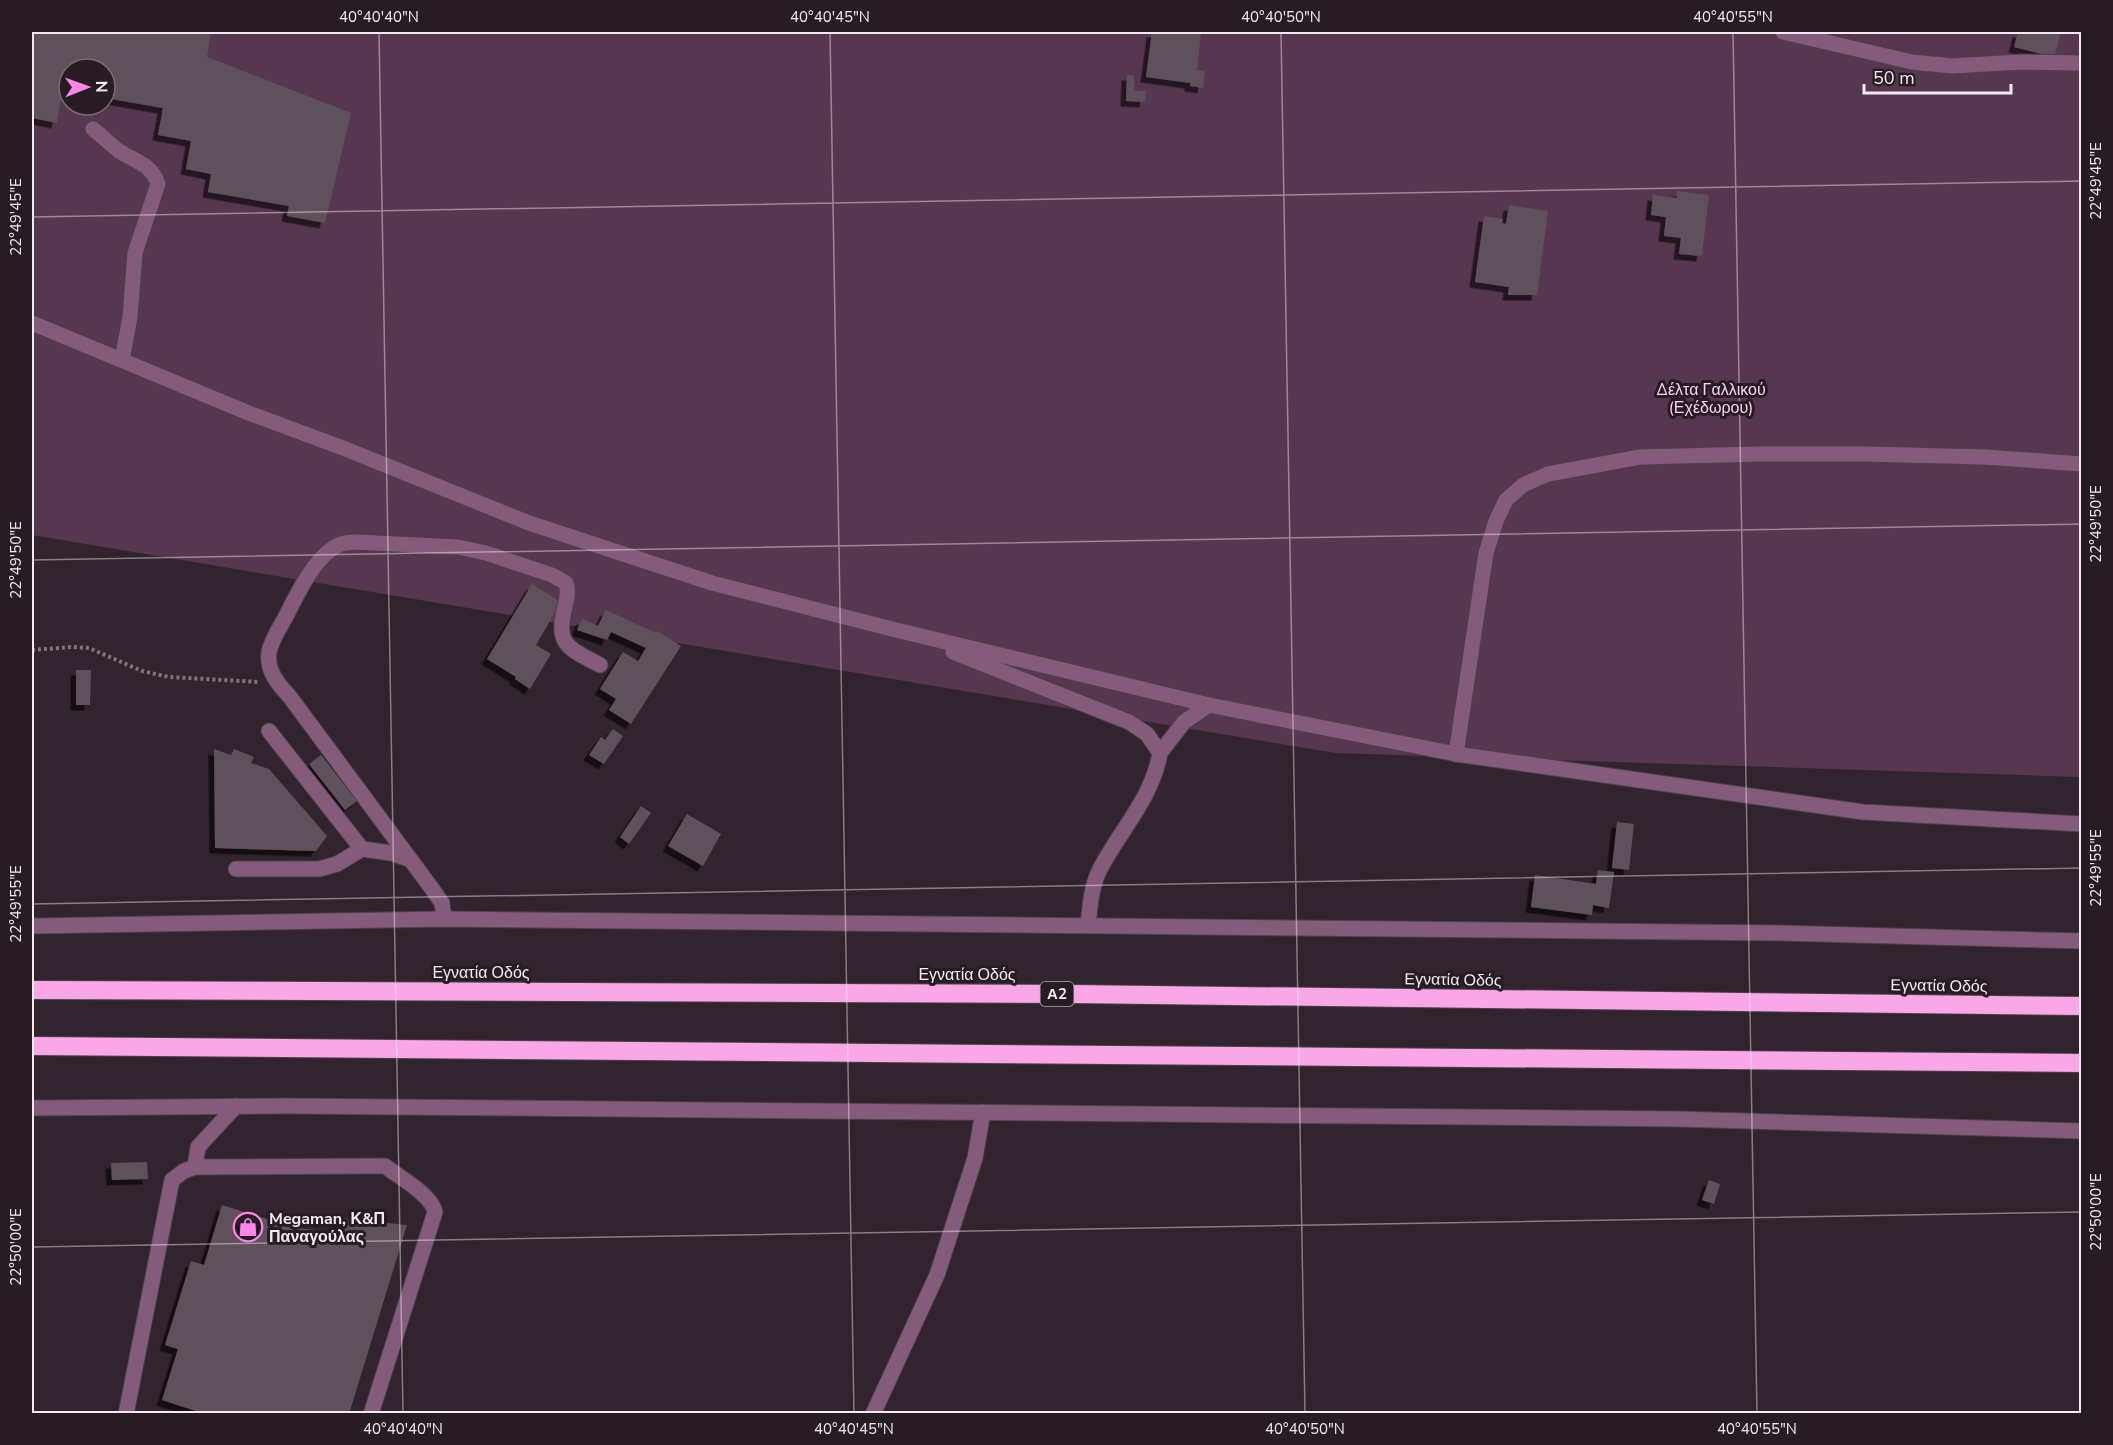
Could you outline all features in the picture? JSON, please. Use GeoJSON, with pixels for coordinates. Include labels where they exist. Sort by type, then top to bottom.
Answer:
{"type":"FeatureCollection","features":[{"type":"Feature","properties":{"kind":"highway","name":"Εγνατία Οδός"},"geometry":{"type":"LineString","coordinates":[[32,990],[1072,994],[2082,1006]]}},
{"type":"Feature","properties":{"kind":"highway"},"geometry":{"type":"LineString","coordinates":[[32,1046],[2082,1063]]}},
{"type":"Feature","properties":{"kind":"street"},"geometry":{"type":"LineString","coordinates":[[1783,32],[1912,62],[1952,66],[2020,62],[2082,63]]}},
{"type":"Feature","properties":{"kind":"street"},"geometry":{"type":"LineString","coordinates":[[93,129],[119,151],[149,168],[158,184],[135,253],[130,317],[122,360]]}},
{"type":"Feature","properties":{"kind":"street"},"geometry":{"type":"LineString","coordinates":[[32,323],[251,414],[343,448],[529,523],[712,583],[896,630],[1209,705],[1455,754],[1863,812],[2082,824]]}},
{"type":"Feature","properties":{"kind":"street"},"geometry":{"type":"LineString","coordinates":[[1455,754],[1486,553],[1496,521],[1506,500],[1523,485],[1548,474],[1640,457],[1865,454],[2082,464]]}},
{"type":"Feature","properties":{"kind":"street"},"geometry":{"type":"LineString","coordinates":[[444,919],[442,903],[290,697],[277,684],[271,672],[268,654],[272,642],[302,585],[327,554],[340,545],[355,542],[458,547],[486,553],[560,579],[566,584],[568,592],[560,633],[563,641],[567,647],[600,665]]}},
{"type":"Feature","properties":{"kind":"street"},"geometry":{"type":"LineString","coordinates":[[896,630],[1129,722],[1147,734],[1160,753]]}},
{"type":"Feature","properties":{"kind":"street"},"geometry":{"type":"LineString","coordinates":[[1088,925],[1090,897],[1099,872],[1144,798],[1156,773],[1160,753],[1184,722],[1209,705]]}},
{"type":"Feature","properties":{"kind":"street"},"geometry":{"type":"LineString","coordinates":[[269,731],[362,849]]}},
{"type":"Feature","properties":{"kind":"street"},"geometry":{"type":"LineString","coordinates":[[236,869],[320,869],[337,864],[362,849],[391,853],[411,860]]}},
{"type":"Feature","properties":{"kind":"street"},"geometry":{"type":"LineString","coordinates":[[32,926],[444,919],[1779,933],[2082,941]]}},
{"type":"Feature","properties":{"kind":"street"},"geometry":{"type":"LineString","coordinates":[[195,1167],[198,1147],[236,1106]]}},
{"type":"Feature","properties":{"kind":"street"},"geometry":{"type":"LineString","coordinates":[[32,1108],[236,1106],[1679,1119],[2082,1131]]}},
{"type":"Feature","properties":{"kind":"street"},"geometry":{"type":"LineString","coordinates":[[873,1413],[937,1275],[975,1158],[983,1112]]}},
{"type":"Feature","properties":{"kind":"street"},"geometry":{"type":"LineString","coordinates":[[126,1413],[172,1180],[184,1171],[195,1167],[385,1166],[434,1204],[435,1212],[371,1413]]}},
{"type":"Feature","properties":{"kind":"path"},"geometry":{"type":"LineString","coordinates":[[32,651],[72,647],[89,648],[142,671],[169,677],[277,684]]}},
{"type":"Feature","properties":{"kind":"green space","name":"Δέλτα Γαλλικού (Εχέδωρου)"},"geometry":{"type":"Polygon","coordinates":[[[32,32],[2081,32],[2081,777],[1335,753],[32,535],[32,32]]]}},
{"type":"Feature","properties":{"kind":"building"},"geometry":{"type":"Polygon","coordinates":[[[32,32],[211,32],[207,57],[351,113],[325,223],[287,216],[289,206],[208,192],[211,174],[186,169],[191,141],[158,135],[163,108],[117,100],[117,57],[57,57],[57,123],[32,118],[32,32]]]}},
{"type":"Feature","properties":{"kind":"building"},"geometry":{"type":"Polygon","coordinates":[[[1152,32],[1201,32],[1197,70],[1205,71],[1203,88],[1190,86],[1190,83],[1146,77],[1152,32]]]}},
{"type":"Feature","properties":{"kind":"building"},"geometry":{"type":"Polygon","coordinates":[[[2018,32],[2061,32],[2054,57],[2014,47],[2018,32]]]}},
{"type":"Feature","properties":{"kind":"building"},"geometry":{"type":"Polygon","coordinates":[[[1127,75],[1134,75],[1134,91],[1146,91],[1145,102],[1126,101],[1127,75]]]}},
{"type":"Feature","properties":{"kind":"building"},"geometry":{"type":"Polygon","coordinates":[[[1677,191],[1709,195],[1702,256],[1679,254],[1681,238],[1664,236],[1666,217],[1651,215],[1653,195],[1677,198],[1677,191]]]}},
{"type":"Feature","properties":{"kind":"building"},"geometry":{"type":"Polygon","coordinates":[[[1509,205],[1548,211],[1537,295],[1508,295],[1509,287],[1475,282],[1484,216],[1503,219],[1502,223],[1506,224],[1509,205]]]}},
{"type":"Feature","properties":{"kind":"building"},"geometry":{"type":"Polygon","coordinates":[[[532,584],[561,602],[536,645],[551,654],[530,689],[515,679],[516,677],[487,659],[532,584]]]}},
{"type":"Feature","properties":{"kind":"building"},"geometry":{"type":"Polygon","coordinates":[[[606,610],[656,633],[657,631],[681,646],[631,724],[609,710],[616,699],[600,689],[623,652],[638,661],[646,648],[611,632],[607,640],[577,630],[582,619],[598,626],[606,610]]]}},
{"type":"Feature","properties":{"kind":"building"},"geometry":{"type":"Polygon","coordinates":[[[76,670],[91,670],[90,705],[76,705],[76,670]]]}},
{"type":"Feature","properties":{"kind":"building"},"geometry":{"type":"Polygon","coordinates":[[[613,729],[623,736],[604,764],[589,755],[601,737],[605,740],[613,729]]]}},
{"type":"Feature","properties":{"kind":"building"},"geometry":{"type":"Polygon","coordinates":[[[214,749],[231,755],[234,749],[254,757],[251,763],[269,769],[327,836],[316,851],[215,848],[214,749]]]}},
{"type":"Feature","properties":{"kind":"building"},"geometry":{"type":"Polygon","coordinates":[[[321,755],[357,801],[345,810],[309,764],[321,755]]]}},
{"type":"Feature","properties":{"kind":"building"},"geometry":{"type":"Polygon","coordinates":[[[641,806],[651,813],[629,844],[620,837],[641,806]]]}},
{"type":"Feature","properties":{"kind":"building"},"geometry":{"type":"Polygon","coordinates":[[[687,814],[721,834],[703,866],[668,846],[687,814]]]}},
{"type":"Feature","properties":{"kind":"building"},"geometry":{"type":"Polygon","coordinates":[[[1617,822],[1634,824],[1629,870],[1612,868],[1617,822]]]}},
{"type":"Feature","properties":{"kind":"building"},"geometry":{"type":"Polygon","coordinates":[[[1598,870],[1614,872],[1609,908],[1593,905],[1592,915],[1531,907],[1535,875],[1596,884],[1598,870]]]}},
{"type":"Feature","properties":{"kind":"building"},"geometry":{"type":"Polygon","coordinates":[[[147,1162],[148,1179],[112,1180],[111,1163],[147,1162]]]}},
{"type":"Feature","properties":{"kind":"building"},"geometry":{"type":"Polygon","coordinates":[[[1709,1180],[1720,1184],[1714,1204],[1702,1200],[1709,1180]]]}},
{"type":"Feature","properties":{"kind":"building"},"geometry":{"type":"Polygon","coordinates":[[[222,1205],[296,1228],[335,1232],[339,1218],[407,1225],[349,1414],[205,1414],[162,1400],[178,1349],[165,1345],[191,1261],[204,1265],[222,1205]]]}},
{"type":"Feature","properties":{"kind":"place","name":"Megaman, Κ&Π Παναγούλας"},"geometry":{"type":"Point","coordinates":[248,1227]}}]}
